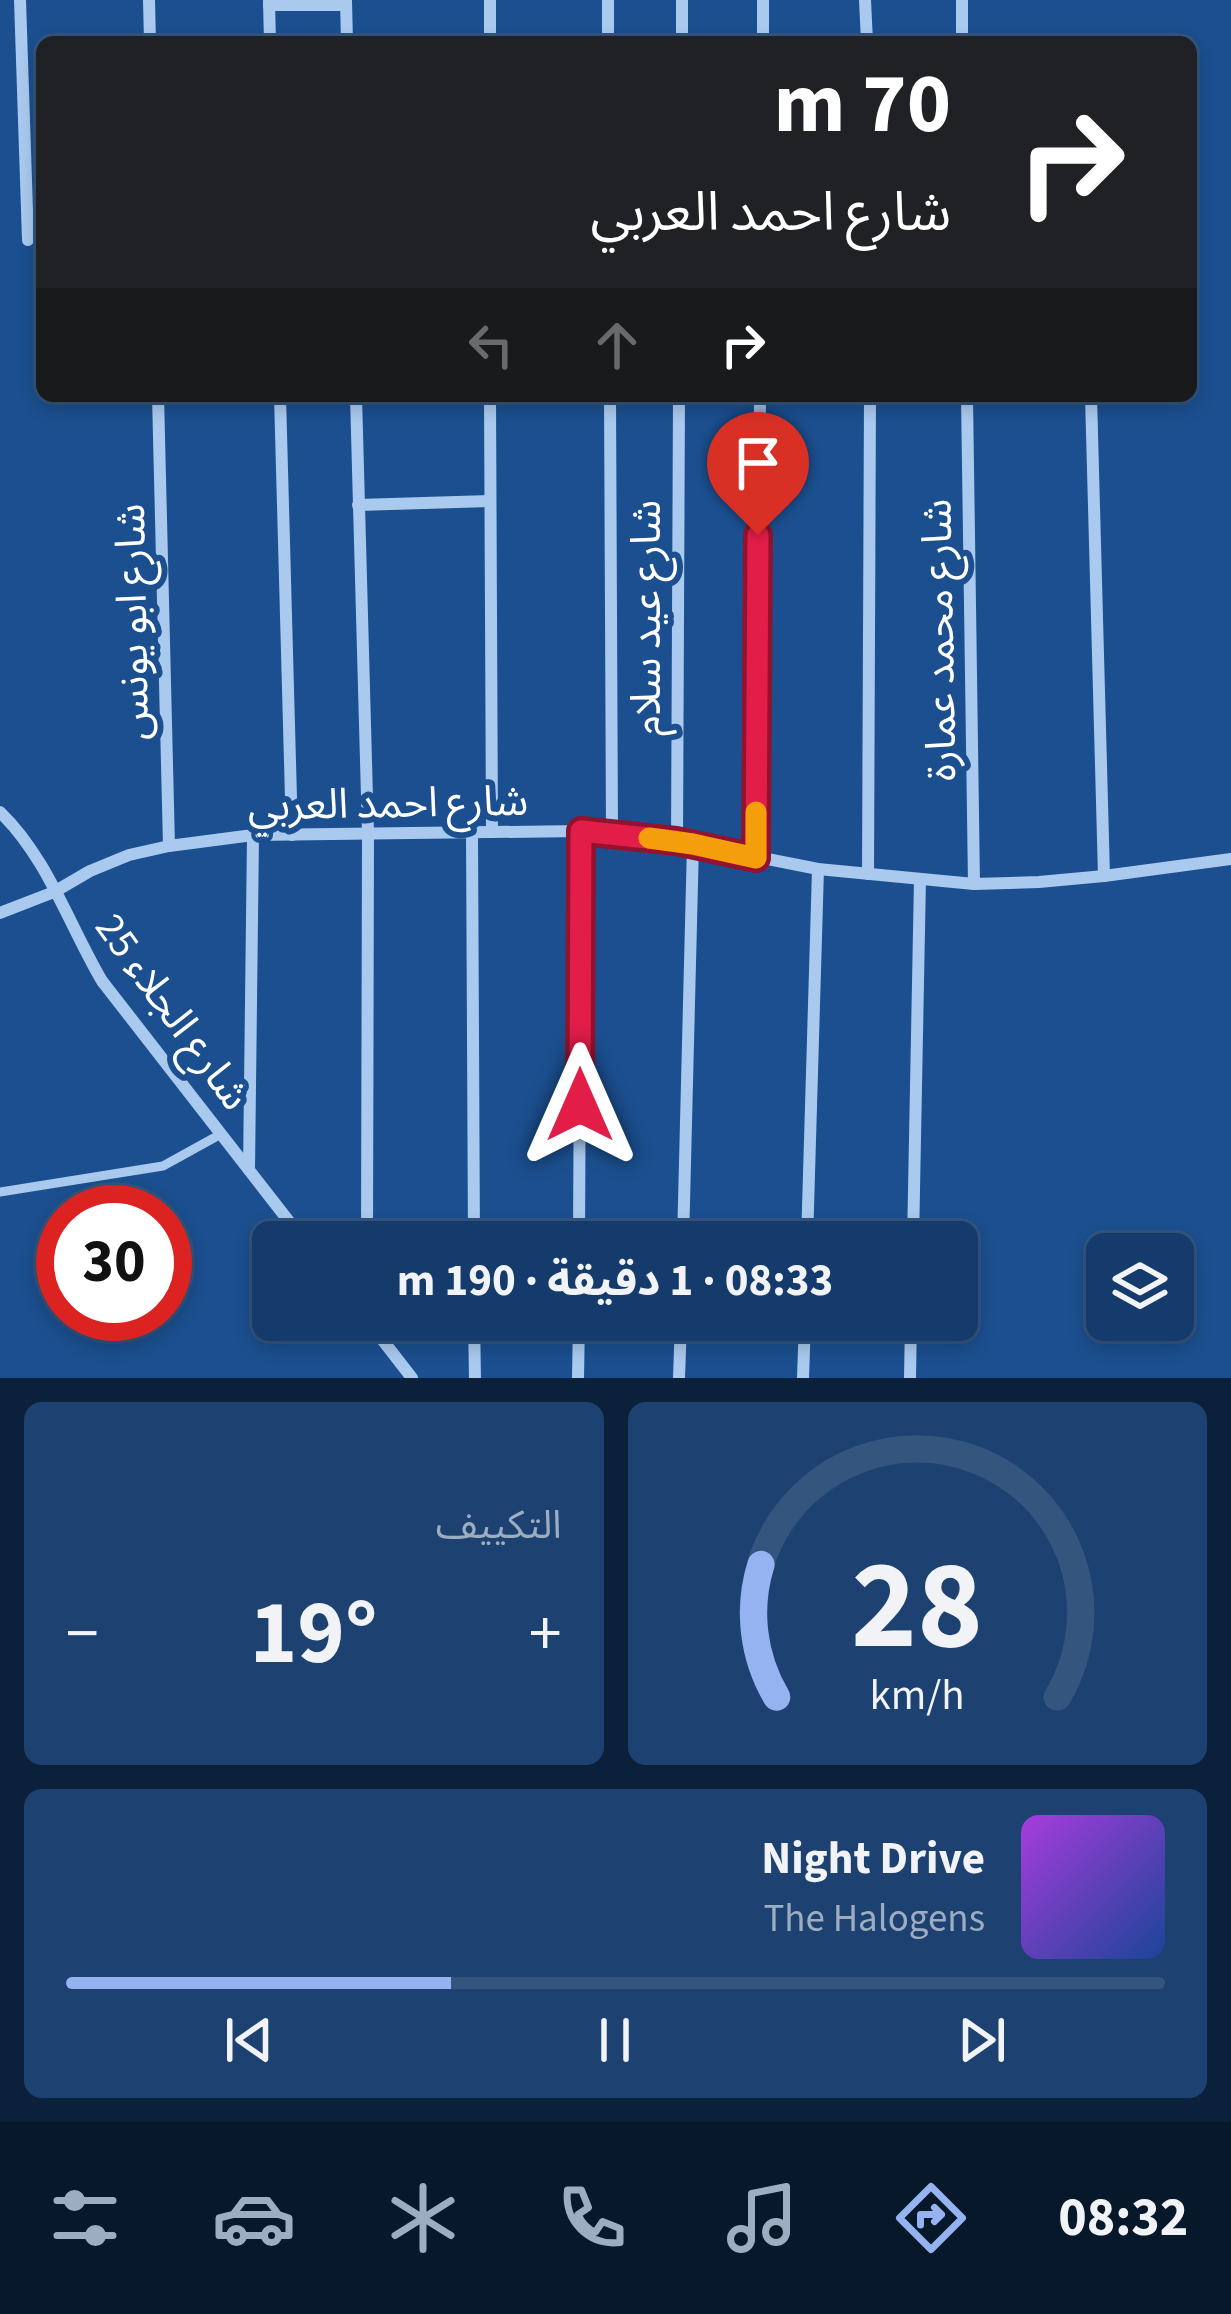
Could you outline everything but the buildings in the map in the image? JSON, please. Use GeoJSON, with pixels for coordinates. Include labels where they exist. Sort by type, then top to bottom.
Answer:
{"type":"FeatureCollection","features":[{"type":"Feature","properties":{"kind":"street"},"geometry":{"type":"LineString","coordinates":[[20,0],[28,240]]}},
{"type":"Feature","properties":{"kind":"street"},"geometry":{"type":"LineString","coordinates":[[148,0],[149,36]]}},
{"type":"Feature","properties":{"kind":"street"},"geometry":{"type":"LineString","coordinates":[[490,0],[490,36]]}},
{"type":"Feature","properties":{"kind":"street"},"geometry":{"type":"LineString","coordinates":[[608,0],[608,36]]}},
{"type":"Feature","properties":{"kind":"street"},"geometry":{"type":"LineString","coordinates":[[682,0],[682,36]]}},
{"type":"Feature","properties":{"kind":"street"},"geometry":{"type":"LineString","coordinates":[[763,0],[763,36]]}},
{"type":"Feature","properties":{"kind":"street"},"geometry":{"type":"LineString","coordinates":[[865,0],[867,36]]}},
{"type":"Feature","properties":{"kind":"street"},"geometry":{"type":"LineString","coordinates":[[962,0],[962,36]]}},
{"type":"Feature","properties":{"kind":"street"},"geometry":{"type":"LineString","coordinates":[[270,36],[269,3],[346,2],[347,36]]}},
{"type":"Feature","properties":{"kind":"street","name":"شارع ابو يونس"},"geometry":{"type":"LineString","coordinates":[[158,402],[169,846]]}},
{"type":"Feature","properties":{"kind":"street"},"geometry":{"type":"LineString","coordinates":[[280,402],[292,835]]}},
{"type":"Feature","properties":{"kind":"street"},"geometry":{"type":"LineString","coordinates":[[356,402],[368,834],[367,1221]]}},
{"type":"Feature","properties":{"kind":"street"},"geometry":{"type":"LineString","coordinates":[[490,402],[492,832]]}},
{"type":"Feature","properties":{"kind":"street"},"geometry":{"type":"LineString","coordinates":[[610,402],[612,833]]}},
{"type":"Feature","properties":{"kind":"street","name":"شارع عيد سلام"},"geometry":{"type":"LineString","coordinates":[[676,841],[680,402]]}},
{"type":"Feature","properties":{"kind":"street"},"geometry":{"type":"LineString","coordinates":[[756,858],[760,402]]}},
{"type":"Feature","properties":{"kind":"street"},"geometry":{"type":"LineString","coordinates":[[868,874],[870,402]]}},
{"type":"Feature","properties":{"kind":"street","name":"شارع محمد عمارة"},"geometry":{"type":"LineString","coordinates":[[967,402],[974,884]]}},
{"type":"Feature","properties":{"kind":"street"},"geometry":{"type":"LineString","coordinates":[[1091,402],[1104,876]]}},
{"type":"Feature","properties":{"kind":"street"},"geometry":{"type":"LineString","coordinates":[[358,505],[490,501]]}},
{"type":"Feature","properties":{"kind":"street","name":"شارع الجلاء 25"},"geometry":{"type":"LineString","coordinates":[[3,818],[33,850],[101,981],[288,1221]]}},
{"type":"Feature","properties":{"kind":"street"},"geometry":{"type":"LineString","coordinates":[[579,1221],[581,831]]}},
{"type":"Feature","properties":{"kind":"street"},"geometry":{"type":"LineString","coordinates":[[472,832],[474,1221]]}},
{"type":"Feature","properties":{"kind":"street","name":"شارع احمد العربي"},"geometry":{"type":"LineString","coordinates":[[0,913],[129,855],[253,835],[612,833],[818,868],[974,884],[1104,876],[1231,860]]}},
{"type":"Feature","properties":{"kind":"street"},"geometry":{"type":"LineString","coordinates":[[249,1172],[253,835]]}},
{"type":"Feature","properties":{"kind":"street"},"geometry":{"type":"LineString","coordinates":[[684,1221],[693,844]]}},
{"type":"Feature","properties":{"kind":"street"},"geometry":{"type":"LineString","coordinates":[[808,1221],[818,868]]}},
{"type":"Feature","properties":{"kind":"street"},"geometry":{"type":"LineString","coordinates":[[913,1221],[920,879]]}},
{"type":"Feature","properties":{"kind":"street"},"geometry":{"type":"LineString","coordinates":[[384,1341],[412,1378]]}},
{"type":"Feature","properties":{"kind":"street"},"geometry":{"type":"LineString","coordinates":[[475,1341],[475,1378]]}},
{"type":"Feature","properties":{"kind":"street"},"geometry":{"type":"LineString","coordinates":[[578,1378],[579,1341]]}},
{"type":"Feature","properties":{"kind":"street"},"geometry":{"type":"LineString","coordinates":[[679,1378],[680,1341]]}},
{"type":"Feature","properties":{"kind":"street"},"geometry":{"type":"LineString","coordinates":[[803,1378],[804,1341]]}},
{"type":"Feature","properties":{"kind":"street"},"geometry":{"type":"LineString","coordinates":[[910,1378],[911,1341]]}},
{"type":"Feature","properties":{"kind":"lane"},"geometry":{"type":"LineString","coordinates":[[0,1192],[150,1169],[175,1161],[221,1134]]}},
{"type":"Feature","properties":{"kind":"slow traffic"},"geometry":{"type":"LineString","coordinates":[[649,838],[756,858],[756,812]]}},
{"type":"Feature","properties":{"kind":"route"},"geometry":{"type":"LineString","coordinates":[[580,1105],[581,831],[676,841],[756,858],[758,535]]}}]}
